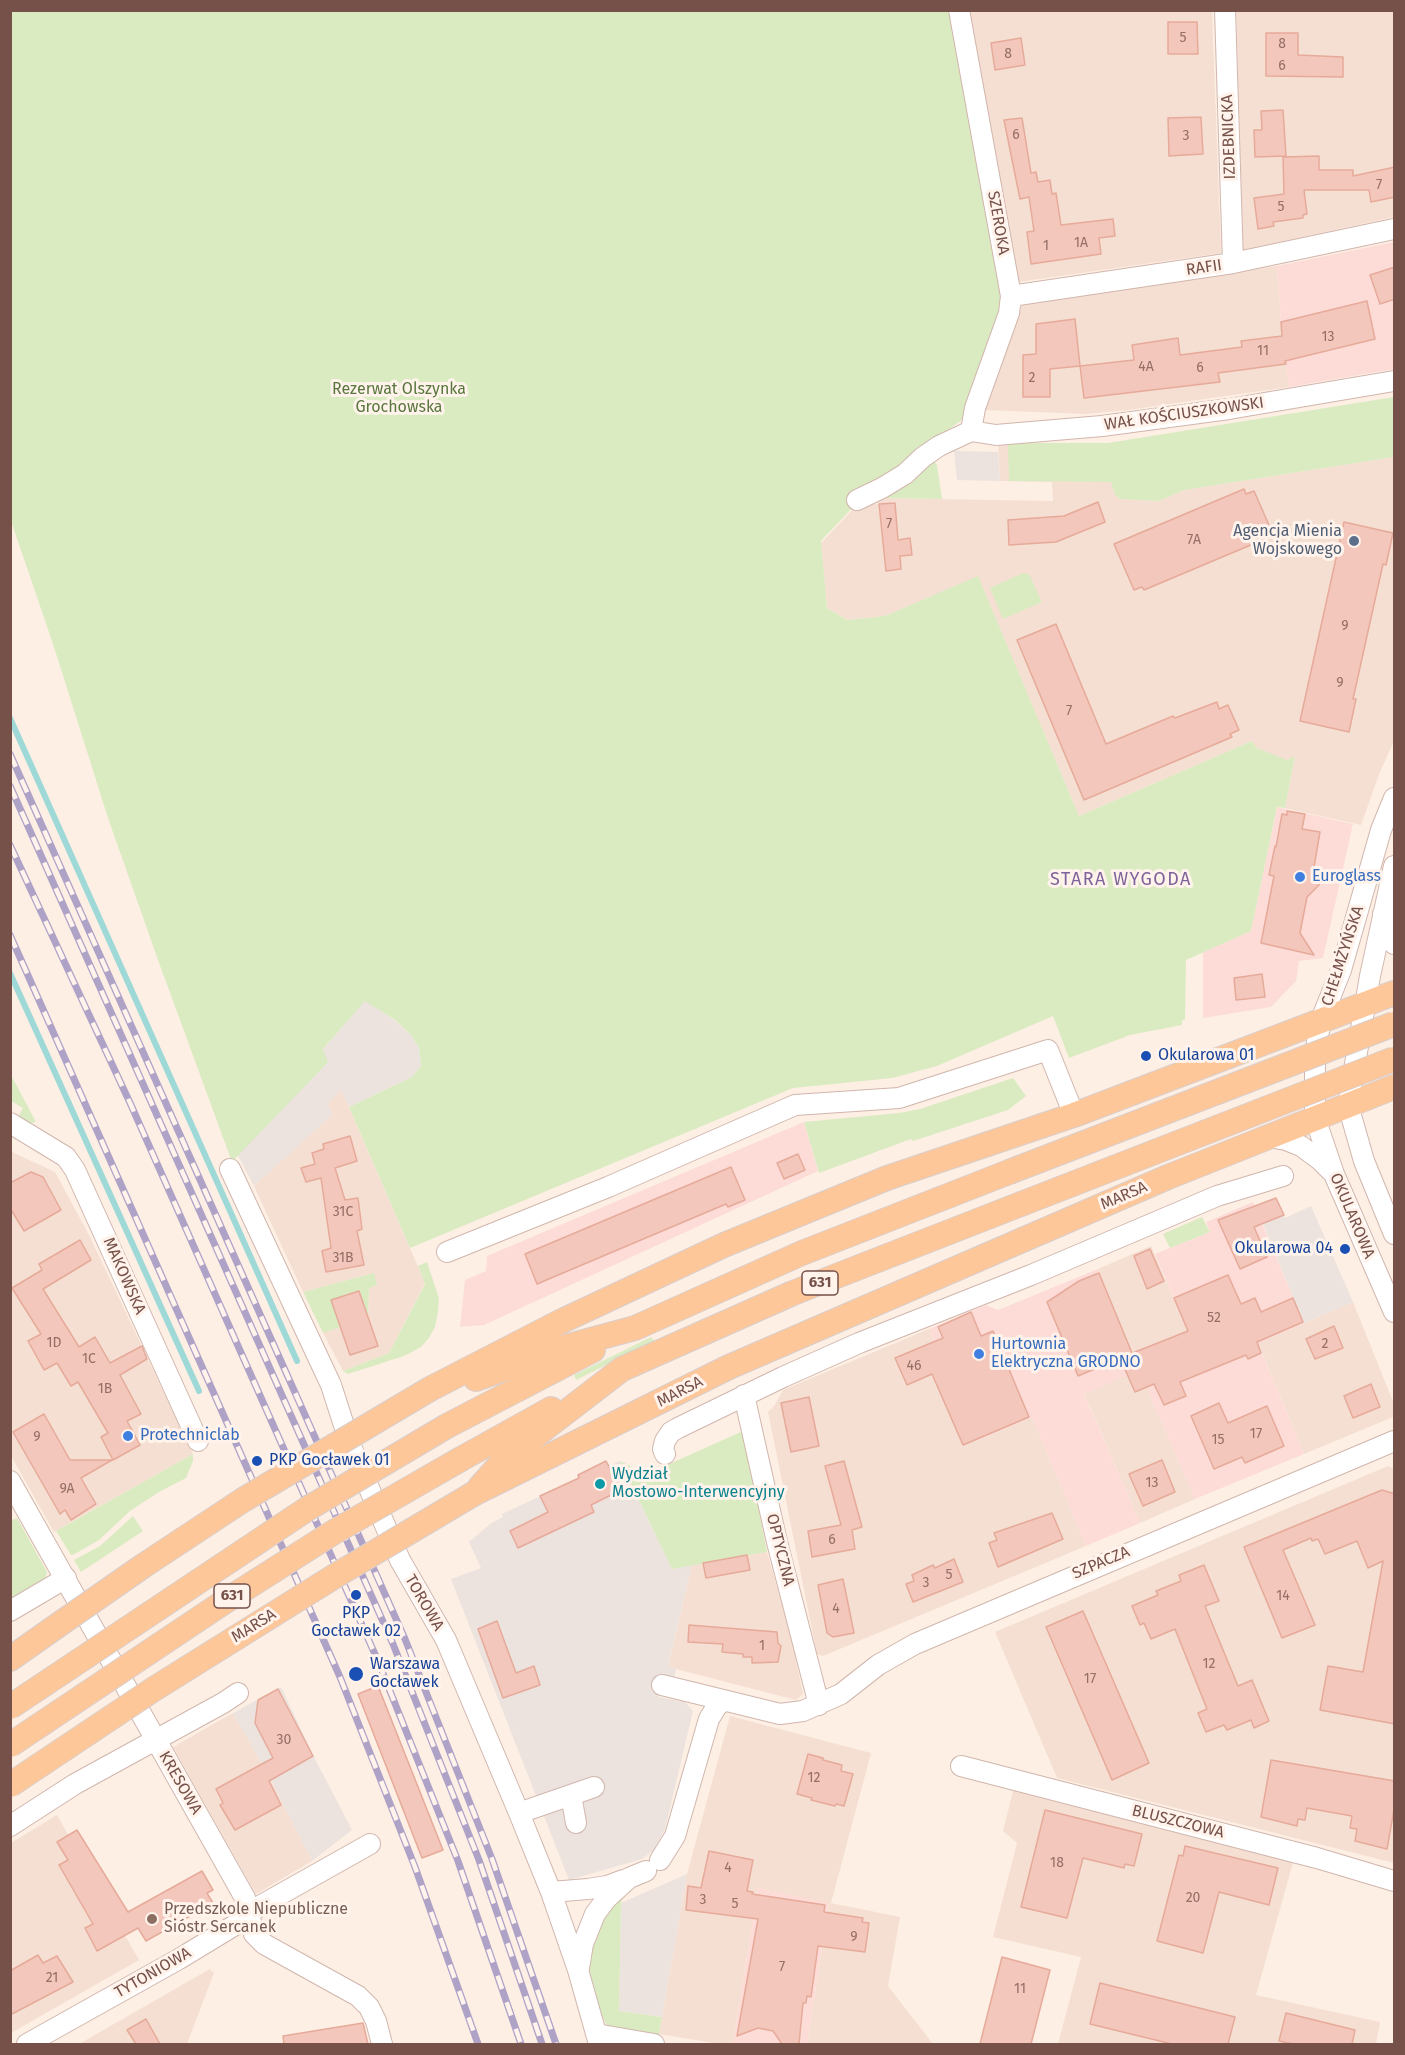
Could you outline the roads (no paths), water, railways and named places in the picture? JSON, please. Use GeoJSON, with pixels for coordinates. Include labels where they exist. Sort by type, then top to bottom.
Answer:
{"type":"FeatureCollection","features":[{"type":"Feature","properties":{"kind":"main road"},"geometry":{"type":"LineString","coordinates":[[10,1659],[209,1522],[319,1454],[430,1389],[562,1322],[724,1245],[888,1178],[1074,1115],[1395,993]]}},
{"type":"Feature","properties":{"kind":"main road","name":"631"},"geometry":{"type":"LineString","coordinates":[[10,1707],[307,1509],[447,1426],[635,1328],[802,1253],[1395,1024]]}},
{"type":"Feature","properties":{"kind":"main road","name":"631"},"geometry":{"type":"LineString","coordinates":[[10,1745],[227,1600],[334,1532],[622,1369],[793,1293],[1395,1059]]}},
{"type":"Feature","properties":{"kind":"main road","name":"MARSA"},"geometry":{"type":"LineString","coordinates":[[10,1785],[154,1689],[335,1576],[475,1494],[729,1367],[1013,1243],[1395,1087]]}},
{"type":"Feature","properties":{"kind":"main road"},"geometry":{"type":"LineString","coordinates":[[430,1389],[485,1377],[561,1348],[635,1328]]}},
{"type":"Feature","properties":{"kind":"main road"},"geometry":{"type":"LineString","coordinates":[[475,1494],[505,1459],[622,1369]]}},
{"type":"Feature","properties":{"kind":"street","name":"SZEROKA"},"geometry":{"type":"LineString","coordinates":[[959,10],[1011,296],[1008,313],[975,408],[971,431]]}},
{"type":"Feature","properties":{"kind":"street","name":"IZDEBNICKA"},"geometry":{"type":"LineString","coordinates":[[1225,10],[1233,263]]}},
{"type":"Feature","properties":{"kind":"street","name":"RAFII"},"geometry":{"type":"LineString","coordinates":[[1011,296],[1233,263],[1395,229]]}},
{"type":"Feature","properties":{"kind":"street","name":"WAŁ KOŚCIUSZKOWSKI"},"geometry":{"type":"LineString","coordinates":[[971,431],[996,435],[1102,426],[1229,409],[1395,381]]}},
{"type":"Feature","properties":{"kind":"street"},"geometry":{"type":"LineString","coordinates":[[857,500],[905,474],[939,446],[971,431]]}},
{"type":"Feature","properties":{"kind":"street","name":"CHEŁMŻYŃSKA"},"geometry":{"type":"LineString","coordinates":[[1315,1118],[1315,1053],[1322,1020],[1341,970],[1381,830],[1395,798]]}},
{"type":"Feature","properties":{"kind":"street","name":"CHEŁMŻYŃSKA"},"geometry":{"type":"LineString","coordinates":[[1348,1106],[1365,1005],[1395,866]]}},
{"type":"Feature","properties":{"kind":"street"},"geometry":{"type":"LineString","coordinates":[[1383,915],[1395,944]]}},
{"type":"Feature","properties":{"kind":"street"},"geometry":{"type":"LineString","coordinates":[[447,1252],[608,1187],[795,1105],[899,1098],[1048,1050],[1074,1115]]}},
{"type":"Feature","properties":{"kind":"street","name":"OKULAROWA"},"geometry":{"type":"LineString","coordinates":[[1348,1106],[1364,1161],[1395,1234]]}},
{"type":"Feature","properties":{"kind":"street","name":"OKULAROWA"},"geometry":{"type":"LineString","coordinates":[[1315,1118],[1334,1174],[1395,1312]]}},
{"type":"Feature","properties":{"kind":"street","name":"MAKOWSKA"},"geometry":{"type":"LineString","coordinates":[[18,1128],[66,1157],[75,1170],[198,1441]]}},
{"type":"Feature","properties":{"kind":"street"},"geometry":{"type":"LineString","coordinates":[[1268,1137],[1286,1140],[1301,1146],[1334,1174]]}},
{"type":"Feature","properties":{"kind":"street","name":"TOROWA"},"geometry":{"type":"LineString","coordinates":[[230,1169],[331,1385],[350,1444],[400,1560],[446,1640],[519,1812],[551,1892],[578,1970],[598,2039]]}},
{"type":"Feature","properties":{"kind":"street"},"geometry":{"type":"LineString","coordinates":[[665,1454],[663,1449],[665,1441],[671,1432],[744,1395],[859,1343],[942,1308],[1031,1275],[1217,1196],[1283,1176]]}},
{"type":"Feature","properties":{"kind":"street","name":"OPTYCZNA"},"geometry":{"type":"LineString","coordinates":[[744,1395],[777,1542],[819,1705]]}},
{"type":"Feature","properties":{"kind":"street","name":"SZPACZA"},"geometry":{"type":"LineString","coordinates":[[819,1705],[848,1690],[878,1665],[915,1644],[1395,1441]]}},
{"type":"Feature","properties":{"kind":"street","name":"KRESOWA"},"geometry":{"type":"LineString","coordinates":[[10,1481],[245,1898],[254,1934],[264,1944],[358,1996],[369,2007],[376,2020],[382,2044]]}},
{"type":"Feature","properties":{"kind":"street"},"geometry":{"type":"LineString","coordinates":[[10,1611],[66,1578]]}},
{"type":"Feature","properties":{"kind":"street"},"geometry":{"type":"LineString","coordinates":[[663,1685],[780,1714],[791,1714],[819,1705]]}},
{"type":"Feature","properties":{"kind":"street"},"geometry":{"type":"LineString","coordinates":[[10,1826],[75,1784],[238,1693]]}},
{"type":"Feature","properties":{"kind":"street"},"geometry":{"type":"LineString","coordinates":[[578,1970],[583,1944],[595,1914],[607,1898],[645,1870],[675,1836],[710,1719],[717,1706],[723,1701]]}},
{"type":"Feature","properties":{"kind":"street","name":"BLUSZCZOWA"},"geometry":{"type":"LineString","coordinates":[[961,1766],[1306,1855],[1395,1881]]}},
{"type":"Feature","properties":{"kind":"street"},"geometry":{"type":"LineString","coordinates":[[519,1812],[594,1787]]}},
{"type":"Feature","properties":{"kind":"street"},"geometry":{"type":"LineString","coordinates":[[571,1795],[576,1823]]}},
{"type":"Feature","properties":{"kind":"street","name":"TYTONIOWA"},"geometry":{"type":"LineString","coordinates":[[27,2044],[178,1959],[258,1907],[370,1844]]}},
{"type":"Feature","properties":{"kind":"street"},"geometry":{"type":"LineString","coordinates":[[551,1892],[607,1886],[645,1870]]}},
{"type":"Feature","properties":{"kind":"street"},"geometry":{"type":"LineString","coordinates":[[598,2039],[654,2044]]}},
{"type":"Feature","properties":{"kind":"waterway"},"geometry":{"type":"LineString","coordinates":[[10,718],[297,1361]]}},
{"type":"Feature","properties":{"kind":"waterway"},"geometry":{"type":"LineString","coordinates":[[10,973],[199,1391]]}},
{"type":"Feature","properties":{"kind":"railway"},"geometry":{"type":"LineString","coordinates":[[10,754],[405,1639],[492,1859],[556,2044]]}},
{"type":"Feature","properties":{"kind":"railway"},"geometry":{"type":"LineString","coordinates":[[10,786],[393,1644],[479,1860],[542,2044]]}},
{"type":"Feature","properties":{"kind":"railway"},"geometry":{"type":"LineString","coordinates":[[10,845],[131,1105],[378,1661],[458,1861],[521,2044]]}},
{"type":"Feature","properties":{"kind":"railway"},"geometry":{"type":"LineString","coordinates":[[10,935],[340,1677],[415,1867],[478,2044]]}},
{"type":"Feature","properties":{"kind":"place","name":"Agencja Mienia Wojskowego"},"geometry":{"type":"Point","coordinates":[1354,541]}},
{"type":"Feature","properties":{"kind":"place","name":"Euroglass"},"geometry":{"type":"Point","coordinates":[1300,877]}},
{"type":"Feature","properties":{"kind":"place","name":"Okularowa 01"},"geometry":{"type":"Point","coordinates":[1146,1056]}},
{"type":"Feature","properties":{"kind":"place","name":"Okularowa 04"},"geometry":{"type":"Point","coordinates":[1345,1249]}},
{"type":"Feature","properties":{"kind":"place","name":"Hurtownia Elektryczna GRODNO"},"geometry":{"type":"Point","coordinates":[979,1354]}},
{"type":"Feature","properties":{"kind":"place","name":"Protechniclab"},"geometry":{"type":"Point","coordinates":[128,1436]}},
{"type":"Feature","properties":{"kind":"place","name":"PKP Gocławek 01"},"geometry":{"type":"Point","coordinates":[257,1461]}},
{"type":"Feature","properties":{"kind":"place","name":"Wydział Mostowo-Interwencyjny"},"geometry":{"type":"Point","coordinates":[600,1484]}},
{"type":"Feature","properties":{"kind":"place","name":"PKP Gocławek 02"},"geometry":{"type":"Point","coordinates":[356,1595]}},
{"type":"Feature","properties":{"kind":"place","name":"Warszawa Gocławek"},"geometry":{"type":"Point","coordinates":[356,1674]}},
{"type":"Feature","properties":{"kind":"place","name":"Przedszkole Niepubliczne Sióstr Sercanek"},"geometry":{"type":"Point","coordinates":[152,1919]}},
{"type":"Feature","properties":{"kind":"district","name":"STARA WYGODA"},"geometry":{"type":"Point","coordinates":[1121,880]}},
{"type":"Feature","properties":{"kind":"park label","name":"Rezerwat Olszynka Grochowska"},"geometry":{"type":"Point","coordinates":[399,399]}}]}
